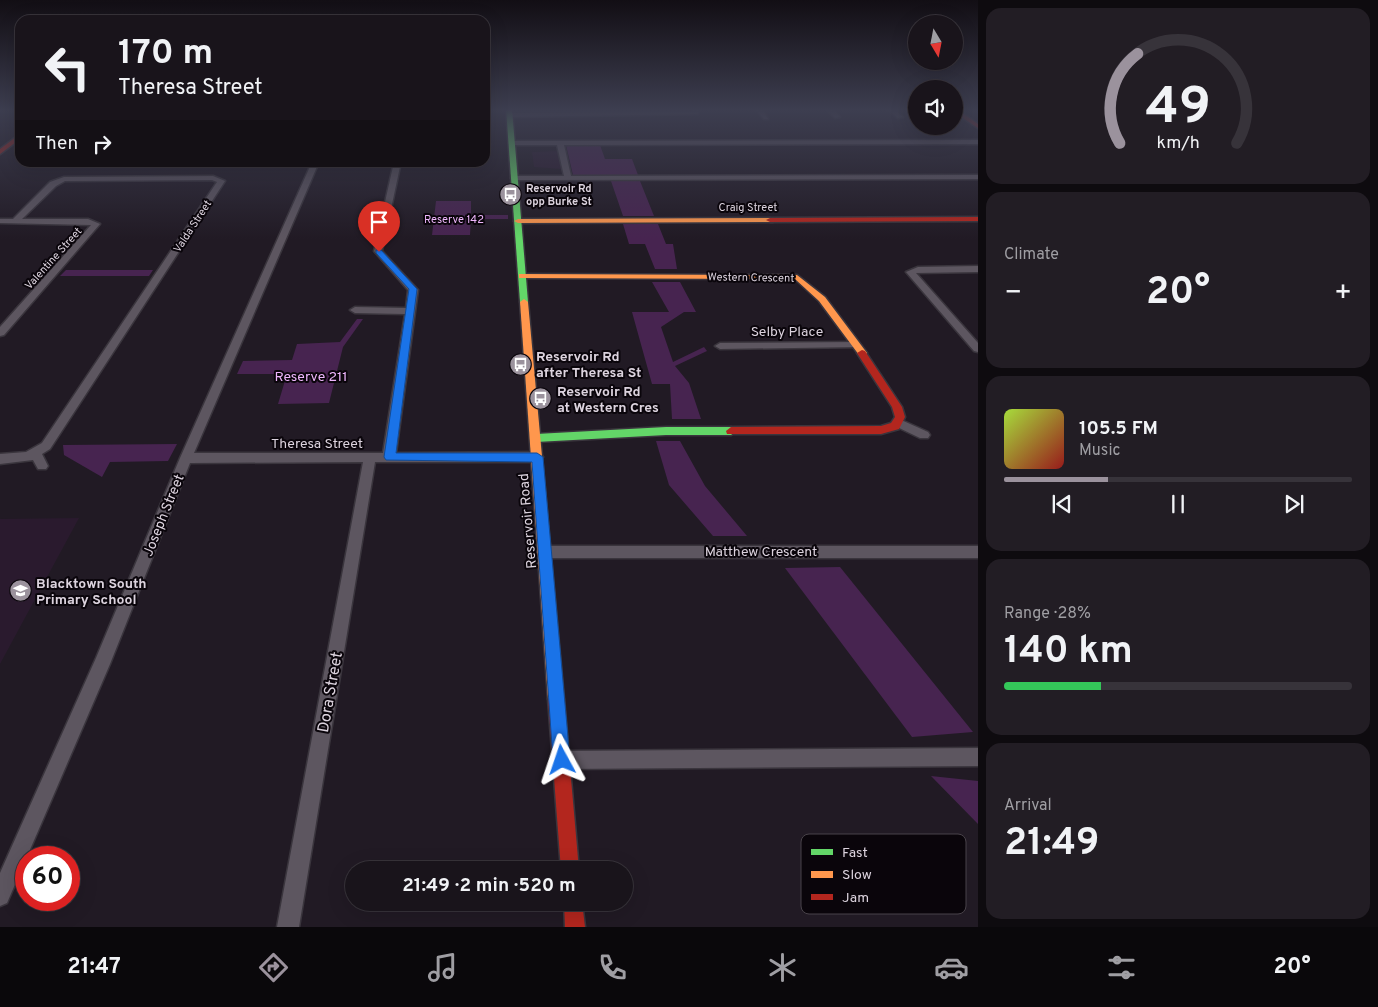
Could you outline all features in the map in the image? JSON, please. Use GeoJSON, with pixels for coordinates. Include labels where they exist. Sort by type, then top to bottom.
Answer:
{"type":"FeatureCollection","features":[{"type":"Feature","properties":{"kind":"street","name":"Reservoir Road"},"geometry":{"type":"LineString","coordinates":[[513,152],[569,861]]}},
{"type":"Feature","properties":{"kind":"street"},"geometry":{"type":"LineString","coordinates":[[562,152],[568,178]]}},
{"type":"Feature","properties":{"kind":"street","name":"Joseph Street"},"geometry":{"type":"LineString","coordinates":[[0,896],[108,650],[186,458],[314,167]]}},
{"type":"Feature","properties":{"kind":"street"},"geometry":{"type":"LineString","coordinates":[[390,457],[413,288],[378,251],[397,167]]}},
{"type":"Feature","properties":{"kind":"street"},"geometry":{"type":"LineString","coordinates":[[515,178],[978,177]]}},
{"type":"Feature","properties":{"kind":"street","name":"Valda Street"},"geometry":{"type":"LineString","coordinates":[[16,221],[53,184],[64,179],[213,178],[221,181],[46,446],[36,454]]}},
{"type":"Feature","properties":{"kind":"street","name":"Craig Street"},"geometry":{"type":"LineString","coordinates":[[518,221],[978,219]]}},
{"type":"Feature","properties":{"kind":"street","name":"Valentine Street"},"geometry":{"type":"LineString","coordinates":[[0,221],[88,221],[96,224],[0,333]]}},
{"type":"Feature","properties":{"kind":"street"},"geometry":{"type":"LineString","coordinates":[[978,270],[911,271],[912,276],[978,349]]}},
{"type":"Feature","properties":{"kind":"street","name":"Western Crescent"},"geometry":{"type":"LineString","coordinates":[[522,276],[794,276],[805,282],[832,310],[896,407],[900,417],[899,423]]}},
{"type":"Feature","properties":{"kind":"street"},"geometry":{"type":"LineString","coordinates":[[355,310],[410,310]]}},
{"type":"Feature","properties":{"kind":"street","name":"Selby Place"},"geometry":{"type":"LineString","coordinates":[[720,346],[855,345]]}},
{"type":"Feature","properties":{"kind":"street"},"geometry":{"type":"LineString","coordinates":[[536,438],[666,431],[881,430],[891,428],[899,423],[924,435]]}},
{"type":"Feature","properties":{"kind":"street"},"geometry":{"type":"LineString","coordinates":[[0,459],[23,458],[36,454],[42,466]]}},
{"type":"Feature","properties":{"kind":"street","name":"Dora Street"},"geometry":{"type":"LineString","coordinates":[[288,927],[370,457]]}},
{"type":"Feature","properties":{"kind":"street","name":"Theresa Street"},"geometry":{"type":"LineString","coordinates":[[186,458],[537,457]]}},
{"type":"Feature","properties":{"kind":"street","name":"Matthew Crescent"},"geometry":{"type":"LineString","coordinates":[[544,552],[978,552]]}},
{"type":"Feature","properties":{"kind":"street"},"geometry":{"type":"LineString","coordinates":[[562,760],[978,757]]}},
{"type":"Feature","properties":{"kind":"street"},"geometry":{"type":"LineString","coordinates":[[574,911],[575,927]]}},
{"type":"Feature","properties":{"kind":"shaded area"},"geometry":{"type":"Polygon","coordinates":[[[532,152],[558,152],[561,169],[534,167],[532,152]]]}},
{"type":"Feature","properties":{"kind":"shaded area","name":"Blacktown South Primary School"},"geometry":{"type":"Polygon","coordinates":[[[79,518],[0,664],[0,519],[79,518]]]}},
{"type":"Feature","properties":{"kind":"green space"},"geometry":{"type":"Polygon","coordinates":[[[568,152],[603,152],[605,159],[632,159],[638,175],[573,175],[568,152]]]}},
{"type":"Feature","properties":{"kind":"green space"},"geometry":{"type":"Polygon","coordinates":[[[611,181],[640,181],[654,216],[623,216],[611,181]]]}},
{"type":"Feature","properties":{"kind":"green space","name":"Reserve 142"},"geometry":{"type":"Polygon","coordinates":[[[436,201],[471,201],[471,215],[508,215],[508,219],[471,219],[470,235],[432,235],[436,201]]]}},
{"type":"Feature","properties":{"kind":"green space"},"geometry":{"type":"Polygon","coordinates":[[[623,224],[658,224],[666,244],[673,244],[677,269],[655,269],[645,244],[629,244],[623,224]]]}},
{"type":"Feature","properties":{"kind":"green space"},"geometry":{"type":"Polygon","coordinates":[[[66,270],[153,270],[149,276],[60,276],[66,270]]]}},
{"type":"Feature","properties":{"kind":"green space"},"geometry":{"type":"Polygon","coordinates":[[[652,282],[680,282],[696,312],[684,312],[661,327],[673,362],[704,347],[707,351],[675,366],[689,383],[701,419],[672,419],[670,384],[652,384],[632,312],[669,312],[652,282]]]}},
{"type":"Feature","properties":{"kind":"green space","name":"Reserve 211"},"geometry":{"type":"Polygon","coordinates":[[[357,319],[363,319],[343,347],[329,403],[278,404],[287,374],[237,374],[243,361],[292,360],[297,344],[340,342],[357,319]]]}},
{"type":"Feature","properties":{"kind":"green space"},"geometry":{"type":"Polygon","coordinates":[[[656,441],[680,441],[705,486],[747,536],[713,536],[669,485],[656,441]]]}},
{"type":"Feature","properties":{"kind":"green space"},"geometry":{"type":"Polygon","coordinates":[[[177,444],[168,461],[110,462],[102,477],[64,455],[63,445],[177,444]]]}},
{"type":"Feature","properties":{"kind":"green space"},"geometry":{"type":"Polygon","coordinates":[[[840,567],[973,732],[912,737],[785,568],[840,567]]]}},
{"type":"Feature","properties":{"kind":"green space"},"geometry":{"type":"Polygon","coordinates":[[[931,776],[978,781],[978,824],[931,776]]]}},
{"type":"Feature","properties":{"kind":"traffic: fast"},"geometry":{"type":"LineString","coordinates":[[512,152],[524,302]]}},
{"type":"Feature","properties":{"kind":"traffic: fast"},"geometry":{"type":"LineString","coordinates":[[536,438],[666,431],[731,431]]}},
{"type":"Feature","properties":{"kind":"traffic: slow"},"geometry":{"type":"LineString","coordinates":[[518,221],[770,220]]}},
{"type":"Feature","properties":{"kind":"traffic: slow"},"geometry":{"type":"LineString","coordinates":[[522,276],[797,277],[822,299],[862,353]]}},
{"type":"Feature","properties":{"kind":"traffic: slow"},"geometry":{"type":"LineString","coordinates":[[524,302],[556,699]]}},
{"type":"Feature","properties":{"kind":"traffic: jam"},"geometry":{"type":"LineString","coordinates":[[770,220],[978,219]]}},
{"type":"Feature","properties":{"kind":"traffic: jam"},"geometry":{"type":"LineString","coordinates":[[731,431],[881,430],[895,426],[900,417],[897,407],[862,353]]}},
{"type":"Feature","properties":{"kind":"traffic: jam"},"geometry":{"type":"LineString","coordinates":[[556,699],[569,861]]}},
{"type":"Feature","properties":{"kind":"traffic: jam"},"geometry":{"type":"LineString","coordinates":[[574,911],[575,927]]}},
{"type":"Feature","properties":{"kind":"place","name":"Reservoir Rd opp Burke St"},"geometry":{"type":"Point","coordinates":[510,194]}},
{"type":"Feature","properties":{"kind":"place","name":"Reservoir Rd after Theresa St"},"geometry":{"type":"Point","coordinates":[520,364]}},
{"type":"Feature","properties":{"kind":"place","name":"Reservoir Rd at Western Cres"},"geometry":{"type":"Point","coordinates":[541,399]}},
{"type":"Feature","properties":{"kind":"place","name":"Blacktown South Primary School"},"geometry":{"type":"Point","coordinates":[20,591]}},
{"type":"Feature","properties":{"kind":"route"},"geometry":{"type":"LineString","coordinates":[[379,252],[413,288],[390,457],[537,457],[562,760]]}}]}
